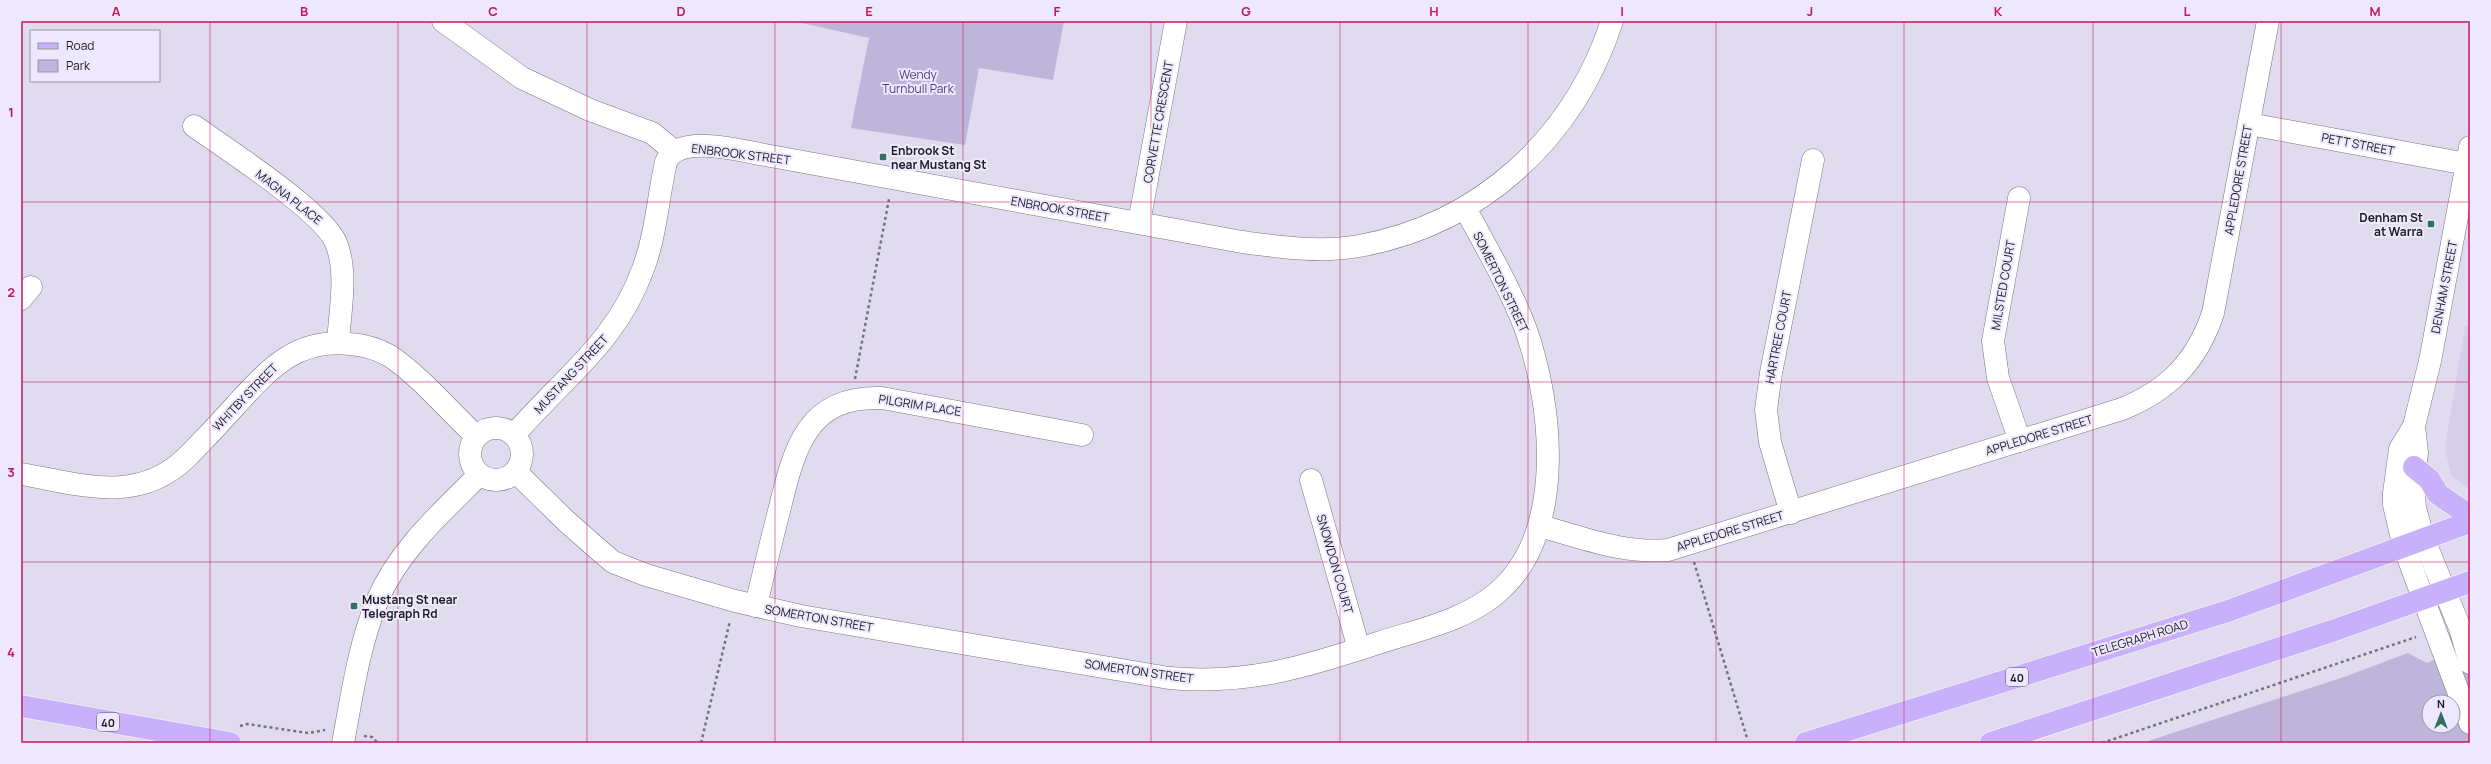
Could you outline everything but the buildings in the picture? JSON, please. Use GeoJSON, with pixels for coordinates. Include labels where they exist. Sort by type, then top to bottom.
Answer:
{"type":"FeatureCollection","features":[{"type":"Feature","properties":{"kind":"main road"},"geometry":{"type":"LineString","coordinates":[[2414,467],[2429,480],[2438,494],[2470,516]]}},
{"type":"Feature","properties":{"kind":"main road","name":"TELEGRAPH ROAD"},"geometry":{"type":"LineString","coordinates":[[1806,743],[2228,610],[2414,544],[2470,522]]}},
{"type":"Feature","properties":{"kind":"main road"},"geometry":{"type":"LineString","coordinates":[[1991,743],[2166,687],[2425,599],[2470,582]]}},
{"type":"Feature","properties":{"kind":"main road","name":"40"},"geometry":{"type":"LineString","coordinates":[[21,706],[230,743]]}},
{"type":"Feature","properties":{"kind":"street","name":"ENBROOK STREET"},"geometry":{"type":"LineString","coordinates":[[443,21],[522,78],[590,110],[652,133],[674,151],[689,146],[721,149],[1248,243],[1303,249],[1334,249],[1358,246],[1417,231],[1465,208],[1522,165],[1561,123],[1580,95],[1594,68],[1612,21]]}},
{"type":"Feature","properties":{"kind":"street","name":"CORVETTE CRESCENT"},"geometry":{"type":"LineString","coordinates":[[1139,224],[1176,21]]}},
{"type":"Feature","properties":{"kind":"street","name":"APPLEDORE STREET"},"geometry":{"type":"LineString","coordinates":[[1539,526],[1598,544],[1635,551],[1668,550],[1791,513],[2142,401],[2174,379],[2187,363],[2208,330],[2213,313],[2268,21]]}},
{"type":"Feature","properties":{"kind":"street","name":"PETT STREET"},"geometry":{"type":"LineString","coordinates":[[2249,124],[2468,156]]}},
{"type":"Feature","properties":{"kind":"street","name":"MAGNA PLACE"},"geometry":{"type":"LineString","coordinates":[[194,126],[312,213],[330,232],[336,242],[341,265],[338,342]]}},
{"type":"Feature","properties":{"kind":"street","name":"MUSTANG STREET"},"geometry":{"type":"LineString","coordinates":[[514,435],[586,361],[616,325],[644,268],[666,162],[674,151]]}},
{"type":"Feature","properties":{"kind":"street","name":"DENHAM STREET"},"geometry":{"type":"LineString","coordinates":[[2468,156],[2430,361],[2414,426],[2400,449],[2395,480],[2394,504],[2414,544],[2445,591],[2460,628],[2470,663]]}},
{"type":"Feature","properties":{"kind":"street","name":"HARTREE COURT"},"geometry":{"type":"LineString","coordinates":[[1791,513],[1770,442],[1766,410],[1771,372],[1812,160]]}},
{"type":"Feature","properties":{"kind":"street","name":"MILSTED COURT"},"geometry":{"type":"LineString","coordinates":[[2019,198],[1993,341],[1998,378],[2020,441]]}},
{"type":"Feature","properties":{"kind":"street","name":"SOMERTON STREET"},"geometry":{"type":"LineString","coordinates":[[516,472],[566,521],[614,562],[646,575],[734,601],[1169,678],[1196,680],[1245,678],[1270,674],[1359,649],[1455,617],[1476,608],[1497,593],[1524,562],[1539,526],[1546,490],[1547,459],[1543,398],[1538,372],[1516,307],[1465,208]]}},
{"type":"Feature","properties":{"kind":"street","name":"WHITBY STREET"},"geometry":{"type":"LineString","coordinates":[[21,474],[114,488],[145,484],[175,469],[271,366],[312,346],[338,342],[365,346],[389,356],[417,379],[476,436]]}},
{"type":"Feature","properties":{"kind":"street","name":"PILGRIM PLACE"},"geometry":{"type":"LineString","coordinates":[[756,606],[797,445],[804,434],[822,415],[855,399],[870,397],[898,400],[1082,435]]}},
{"type":"Feature","properties":{"kind":"street","name":"DENHAM STREET"},"geometry":{"type":"LineString","coordinates":[[2414,426],[2417,453],[2414,467],[2413,492],[2415,508],[2414,544],[2425,599],[2470,723]]}},
{"type":"Feature","properties":{"kind":"street"},"geometry":{"type":"LineString","coordinates":[[495,428],[507,430],[514,435],[519,441],[522,457],[516,472],[510,477],[494,481],[479,475],[470,461],[472,444],[476,436],[483,431],[495,428]]}},
{"type":"Feature","properties":{"kind":"street"},"geometry":{"type":"LineString","coordinates":[[343,743],[360,655],[378,598],[396,566],[415,542],[479,475]]}},
{"type":"Feature","properties":{"kind":"street","name":"SNOWDON COURT"},"geometry":{"type":"LineString","coordinates":[[1311,480],[1359,649]]}},
{"type":"Feature","properties":{"kind":"path"},"geometry":{"type":"LineString","coordinates":[[855,399],[854,388],[892,179]]}},
{"type":"Feature","properties":{"kind":"path"},"geometry":{"type":"LineString","coordinates":[[1688,545],[1747,738]]}},
{"type":"Feature","properties":{"kind":"path"},"geometry":{"type":"LineString","coordinates":[[701,743],[734,601]]}},
{"type":"Feature","properties":{"kind":"path"},"geometry":{"type":"LineString","coordinates":[[2102,743],[2417,637]]}},
{"type":"Feature","properties":{"kind":"path"},"geometry":{"type":"LineString","coordinates":[[247,724],[308,733],[321,729]]}},
{"type":"Feature","properties":{"kind":"path"},"geometry":{"type":"LineString","coordinates":[[372,737],[378,743]]}},
{"type":"Feature","properties":{"kind":"shaded area"},"geometry":{"type":"Polygon","coordinates":[[[2465,326],[2470,326],[2470,488],[2467,488],[2451,475],[2445,448],[2465,326]]]}},
{"type":"Feature","properties":{"kind":"green space","name":"Wendy Turnbull Park"},"geometry":{"type":"Polygon","coordinates":[[[793,21],[1064,21],[1053,80],[979,68],[965,145],[851,128],[869,38],[793,21]]]}},
{"type":"Feature","properties":{"kind":"green space"},"geometry":{"type":"Polygon","coordinates":[[[2470,645],[2470,743],[2142,743],[2344,677],[2408,653],[2427,663],[2470,645]]]}},
{"type":"Feature","properties":{"kind":"place","name":"Enbrook St near Mustang St"},"geometry":{"type":"Point","coordinates":[883,157]}},
{"type":"Feature","properties":{"kind":"place","name":"Denham St at Warra"},"geometry":{"type":"Point","coordinates":[2431,224]}},
{"type":"Feature","properties":{"kind":"place","name":"Mustang St near Telegraph Rd"},"geometry":{"type":"Point","coordinates":[354,606]}}]}
